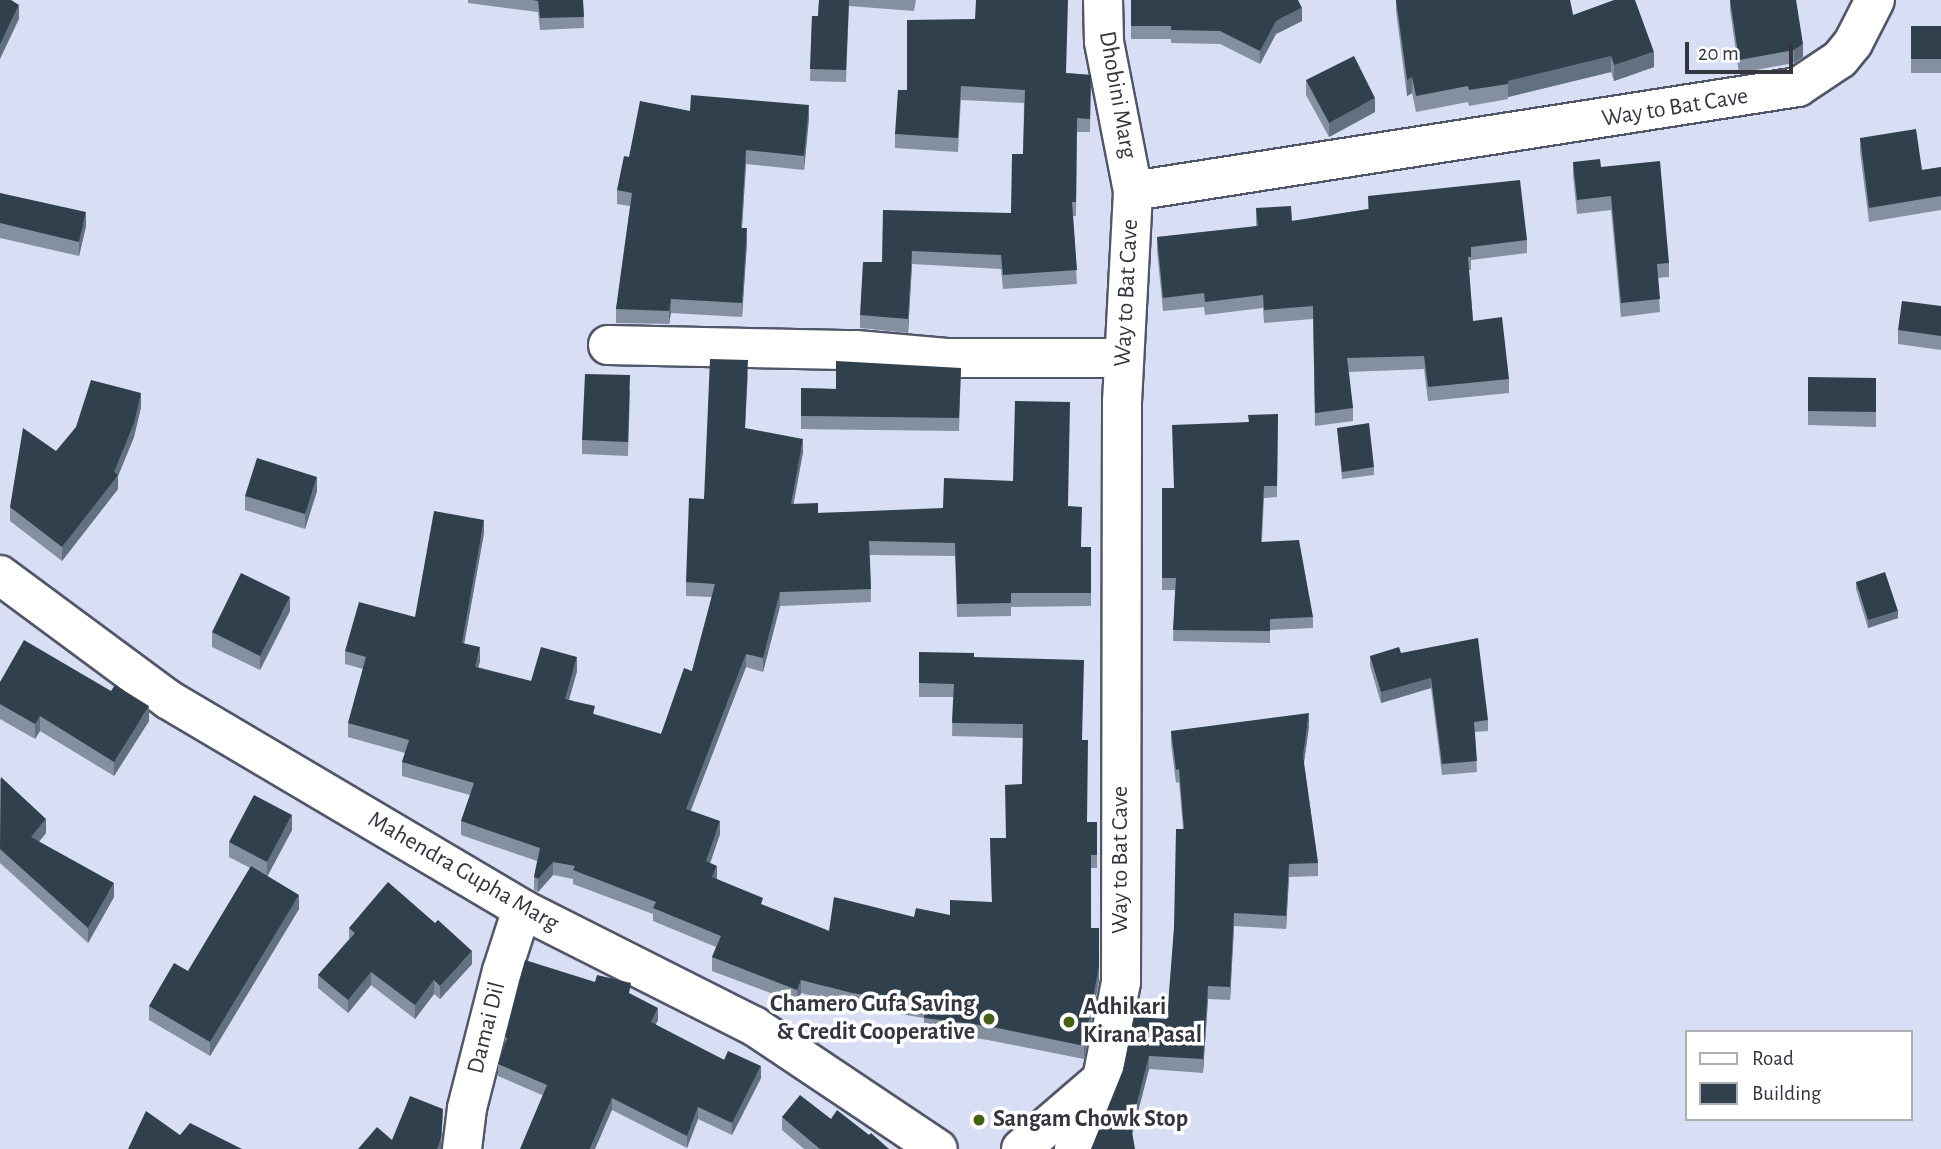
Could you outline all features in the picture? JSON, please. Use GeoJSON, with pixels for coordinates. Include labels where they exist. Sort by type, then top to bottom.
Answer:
{"type":"FeatureCollection","features":[{"type":"Feature","properties":{"kind":"main road","name":"Dhobini Marg"},"geometry":{"type":"LineString","coordinates":[[1103,0],[1104,42],[1133,191]]}},
{"type":"Feature","properties":{"kind":"main road","name":"Way to Bat Cave"},"geometry":{"type":"LineString","coordinates":[[1074,1149],[1102,1079],[1121,982],[1123,358],[1133,191],[1798,88],[1840,59],[1853,43],[1875,0]]}},
{"type":"Feature","properties":{"kind":"main road"},"geometry":{"type":"LineString","coordinates":[[608,345],[856,350],[947,358],[1123,358]]}},
{"type":"Feature","properties":{"kind":"main road","name":"Mahendra Gupha Marg"},"geometry":{"type":"LineString","coordinates":[[0,575],[169,700],[522,909],[754,1026],[937,1149]]}},
{"type":"Feature","properties":{"kind":"main road","name":"Damai Dil"},"geometry":{"type":"LineString","coordinates":[[462,1149],[467,1108],[502,971],[522,909]]}},
{"type":"Feature","properties":{"kind":"main road"},"geometry":{"type":"LineString","coordinates":[[1021,1149],[1102,1079]]}},
{"type":"Feature","properties":{"kind":"building"},"geometry":{"type":"Polygon","coordinates":[[[0,0],[11,0],[19,5],[0,45],[0,0]]]}},
{"type":"Feature","properties":{"kind":"building"},"geometry":{"type":"Polygon","coordinates":[[[533,0],[583,0],[584,17],[540,18],[538,1],[533,0]]]}},
{"type":"Feature","properties":{"kind":"building"},"geometry":{"type":"Polygon","coordinates":[[[819,0],[849,0],[846,70],[810,69],[812,16],[818,16],[819,0]]]}},
{"type":"Feature","properties":{"kind":"building"},"geometry":{"type":"Polygon","coordinates":[[[976,0],[1068,0],[1066,73],[1091,75],[1090,119],[1077,118],[1076,202],[1072,202],[1077,270],[1003,275],[1001,255],[912,251],[908,319],[860,315],[863,262],[882,262],[883,210],[1011,213],[1012,154],[1023,154],[1025,90],[961,86],[958,138],[895,134],[898,90],[907,90],[907,20],[975,19],[976,0]]]}},
{"type":"Feature","properties":{"kind":"building"},"geometry":{"type":"Polygon","coordinates":[[[1131,0],[1298,0],[1302,8],[1276,21],[1260,51],[1220,31],[1171,30],[1171,26],[1131,26],[1131,0]]]}},
{"type":"Feature","properties":{"kind":"building"},"geometry":{"type":"Polygon","coordinates":[[[1396,0],[1570,0],[1573,15],[1614,0],[1635,0],[1654,52],[1614,65],[1611,56],[1508,81],[1508,84],[1469,90],[1468,86],[1416,96],[1412,77],[1407,80],[1396,0]]]}},
{"type":"Feature","properties":{"kind":"building"},"geometry":{"type":"Polygon","coordinates":[[[1730,0],[1796,0],[1803,44],[1794,50],[1739,60],[1730,0]]]}},
{"type":"Feature","properties":{"kind":"building"},"geometry":{"type":"Polygon","coordinates":[[[1911,26],[1941,26],[1941,59],[1911,59],[1911,26]]]}},
{"type":"Feature","properties":{"kind":"building"},"geometry":{"type":"Polygon","coordinates":[[[1354,56],[1375,98],[1329,123],[1306,80],[1354,56]]]}},
{"type":"Feature","properties":{"kind":"building"},"geometry":{"type":"Polygon","coordinates":[[[691,95],[809,105],[804,156],[746,150],[741,228],[747,228],[742,303],[671,299],[669,311],[616,309],[632,193],[617,190],[624,156],[629,157],[640,101],[690,111],[691,95]]]}},
{"type":"Feature","properties":{"kind":"building"},"geometry":{"type":"Polygon","coordinates":[[[1916,129],[1922,170],[1941,167],[1941,196],[1869,208],[1860,138],[1916,129]]]}},
{"type":"Feature","properties":{"kind":"building"},"geometry":{"type":"Polygon","coordinates":[[[1600,159],[1601,167],[1660,161],[1669,263],[1657,264],[1660,299],[1621,303],[1611,196],[1577,200],[1573,162],[1600,159]]]}},
{"type":"Feature","properties":{"kind":"building"},"geometry":{"type":"Polygon","coordinates":[[[1520,180],[1527,240],[1471,247],[1471,257],[1468,257],[1473,321],[1502,317],[1509,379],[1428,387],[1424,356],[1347,358],[1353,408],[1315,413],[1313,306],[1264,310],[1263,295],[1205,302],[1204,293],[1163,298],[1157,237],[1258,226],[1256,208],[1291,206],[1292,221],[1369,209],[1368,196],[1520,180]]]}},
{"type":"Feature","properties":{"kind":"building"},"geometry":{"type":"Polygon","coordinates":[[[0,193],[86,212],[79,242],[0,223],[0,193]]]}},
{"type":"Feature","properties":{"kind":"building"},"geometry":{"type":"Polygon","coordinates":[[[1902,301],[1941,306],[1941,336],[1898,330],[1902,301]]]}},
{"type":"Feature","properties":{"kind":"building"},"geometry":{"type":"Polygon","coordinates":[[[710,359],[748,360],[745,428],[803,439],[791,504],[818,503],[818,513],[943,508],[944,478],[1013,481],[1015,401],[1070,402],[1068,506],[1082,507],[1081,547],[1091,547],[1091,593],[1011,593],[1011,603],[957,604],[955,543],[869,541],[871,589],[780,592],[763,658],[746,654],[686,809],[720,821],[706,861],[717,866],[712,877],[763,898],[761,904],[829,931],[834,897],[914,917],[916,908],[950,915],[950,900],[992,902],[990,838],[1006,838],[1005,785],[1022,784],[1023,724],[952,723],[954,684],[919,683],[919,652],[974,653],[974,657],[1084,660],[1082,740],[1088,740],[1087,822],[1097,822],[1097,855],[1091,855],[1091,928],[1099,928],[1099,966],[1084,1046],[988,1026],[924,1018],[926,1005],[852,993],[801,980],[797,990],[712,957],[721,936],[653,908],[656,902],[573,870],[575,866],[553,862],[538,879],[534,877],[540,848],[461,821],[474,783],[402,762],[409,740],[348,723],[366,657],[345,651],[359,602],[415,617],[434,511],[484,520],[462,643],[480,647],[475,667],[531,681],[541,647],[577,657],[565,699],[595,706],[593,714],[661,734],[684,668],[692,671],[715,584],[686,582],[689,498],[704,499],[710,359]]]}},
{"type":"Feature","properties":{"kind":"building"},"geometry":{"type":"Polygon","coordinates":[[[836,361],[961,368],[959,418],[801,416],[801,388],[836,389],[836,361]]]}},
{"type":"Feature","properties":{"kind":"building"},"geometry":{"type":"Polygon","coordinates":[[[585,374],[630,375],[628,442],[582,440],[585,374]]]}},
{"type":"Feature","properties":{"kind":"building"},"geometry":{"type":"Polygon","coordinates":[[[1808,377],[1876,378],[1876,412],[1808,411],[1808,377]]]}},
{"type":"Feature","properties":{"kind":"building"},"geometry":{"type":"Polygon","coordinates":[[[91,380],[141,393],[134,423],[114,472],[118,475],[62,547],[10,507],[23,428],[56,451],[76,427],[91,380]]]}},
{"type":"Feature","properties":{"kind":"building"},"geometry":{"type":"Polygon","coordinates":[[[1278,414],[1277,486],[1264,486],[1261,542],[1299,540],[1313,617],[1270,619],[1270,631],[1173,630],[1176,578],[1162,578],[1162,488],[1174,488],[1172,425],[1249,422],[1248,415],[1278,414]]]}},
{"type":"Feature","properties":{"kind":"building"},"geometry":{"type":"Polygon","coordinates":[[[1369,423],[1374,467],[1342,472],[1337,428],[1369,423]]]}},
{"type":"Feature","properties":{"kind":"building"},"geometry":{"type":"Polygon","coordinates":[[[257,458],[317,477],[305,514],[245,496],[257,458]]]}},
{"type":"Feature","properties":{"kind":"building"},"geometry":{"type":"Polygon","coordinates":[[[1885,572],[1898,611],[1868,620],[1856,582],[1885,572]]]}},
{"type":"Feature","properties":{"kind":"building"},"geometry":{"type":"Polygon","coordinates":[[[241,573],[290,597],[260,656],[212,632],[241,573]]]}},
{"type":"Feature","properties":{"kind":"building"},"geometry":{"type":"Polygon","coordinates":[[[1478,638],[1488,720],[1474,722],[1477,761],[1442,764],[1431,678],[1381,692],[1370,656],[1399,647],[1401,653],[1478,638]]]}},
{"type":"Feature","properties":{"kind":"building"},"geometry":{"type":"Polygon","coordinates":[[[24,640],[111,691],[115,685],[149,706],[114,762],[40,716],[35,724],[0,704],[0,682],[24,640]]]}},
{"type":"Feature","properties":{"kind":"building"},"geometry":{"type":"Polygon","coordinates":[[[1309,713],[1303,756],[1318,863],[1289,864],[1286,916],[1234,913],[1230,987],[1208,986],[1203,1059],[1149,1056],[1131,1126],[1135,1149],[1091,1149],[1123,1070],[1134,1017],[1167,1019],[1174,927],[1176,829],[1184,829],[1179,769],[1176,770],[1171,731],[1309,713]]]}},
{"type":"Feature","properties":{"kind":"building"},"geometry":{"type":"Polygon","coordinates":[[[1,777],[46,819],[31,837],[114,883],[88,928],[0,849],[1,777]]]}},
{"type":"Feature","properties":{"kind":"building"},"geometry":{"type":"Polygon","coordinates":[[[254,795],[292,815],[267,862],[229,842],[254,795]]]}},
{"type":"Feature","properties":{"kind":"building"},"geometry":{"type":"Polygon","coordinates":[[[251,866],[299,895],[210,1042],[149,1006],[174,963],[188,971],[251,866]]]}},
{"type":"Feature","properties":{"kind":"building"},"geometry":{"type":"Polygon","coordinates":[[[388,882],[435,923],[438,920],[472,951],[440,986],[434,980],[415,1005],[371,972],[348,1000],[318,975],[355,933],[349,928],[388,882]]]}},
{"type":"Feature","properties":{"kind":"building"},"geometry":{"type":"Polygon","coordinates":[[[525,960],[595,982],[597,975],[631,983],[629,993],[658,1008],[651,1022],[724,1060],[728,1051],[761,1066],[732,1123],[698,1107],[687,1136],[612,1098],[590,1149],[520,1149],[547,1085],[498,1064],[507,1038],[505,1037],[525,960]]]}},
{"type":"Feature","properties":{"kind":"building"},"geometry":{"type":"Polygon","coordinates":[[[800,1095],[831,1119],[837,1110],[889,1149],[820,1149],[782,1117],[800,1095]]]}},
{"type":"Feature","properties":{"kind":"building"},"geometry":{"type":"Polygon","coordinates":[[[410,1096],[443,1109],[441,1138],[437,1149],[358,1149],[377,1127],[392,1140],[410,1096]]]}},
{"type":"Feature","properties":{"kind":"building"},"geometry":{"type":"Polygon","coordinates":[[[146,1111],[180,1135],[190,1123],[242,1149],[128,1149],[146,1111]]]}},
{"type":"Feature","properties":{"kind":"place","name":"Chamero Gufa Saving & Credit Cooperative"},"geometry":{"type":"Point","coordinates":[989,1019]}},
{"type":"Feature","properties":{"kind":"place","name":"Adhikari Kirana Pasal"},"geometry":{"type":"Point","coordinates":[1069,1022]}},
{"type":"Feature","properties":{"kind":"place","name":"Sangam Chowk Stop"},"geometry":{"type":"Point","coordinates":[979,1120]}}]}
